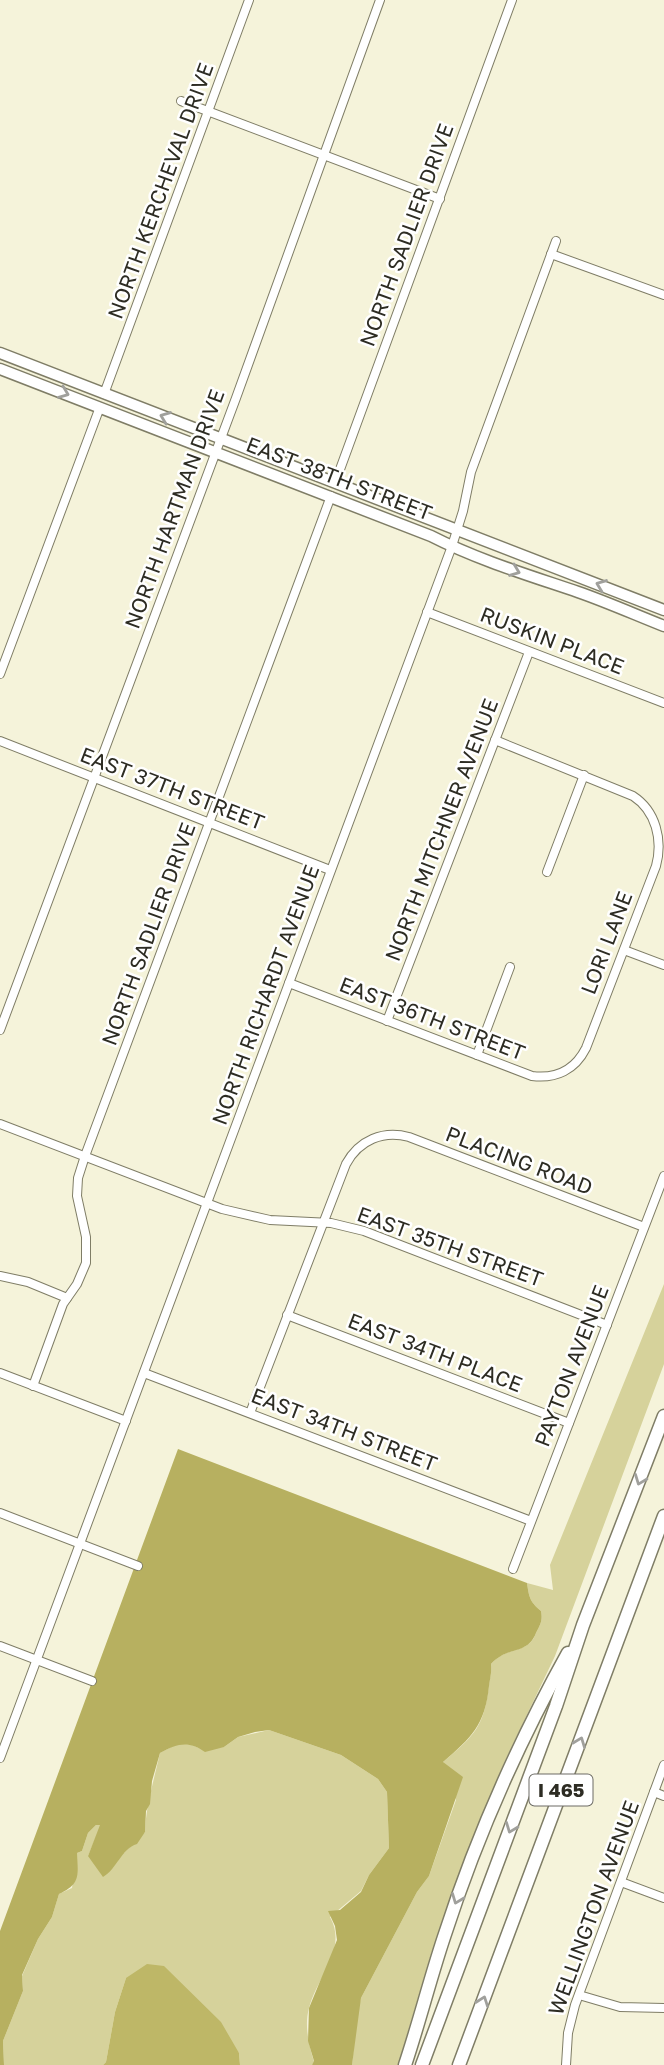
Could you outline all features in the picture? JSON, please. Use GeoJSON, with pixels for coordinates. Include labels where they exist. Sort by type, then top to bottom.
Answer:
{"type":"FeatureCollection","features":[{"type":"Feature","properties":{"kind":"highway","name":"I 465"},"geometry":{"type":"LineString","coordinates":[[422,2065],[556,1706],[583,1625],[664,1416]]}},
{"type":"Feature","properties":{"kind":"highway","name":"I 465"},"geometry":{"type":"LineString","coordinates":[[459,2065],[664,1516]]}},
{"type":"Feature","properties":{"kind":"highway"},"geometry":{"type":"LineString","coordinates":[[405,2065],[447,1928],[493,1805],[542,1700],[583,1625]]}},
{"type":"Feature","properties":{"kind":"main road","name":"EAST 38TH STREET"},"geometry":{"type":"LineString","coordinates":[[0,353],[664,610]]}},
{"type":"Feature","properties":{"kind":"main road","name":"EAST 38TH STREET"},"geometry":{"type":"LineString","coordinates":[[0,369],[664,626]]}},
{"type":"Feature","properties":{"kind":"street","name":"NORTH KERCHEVAL DRIVE"},"geometry":{"type":"LineString","coordinates":[[104,394],[249,0]]}},
{"type":"Feature","properties":{"kind":"street","name":"NORTH HARTMAN DRIVE"},"geometry":{"type":"LineString","coordinates":[[0,1030],[380,0]]}},
{"type":"Feature","properties":{"kind":"street","name":"NORTH SADLIER DRIVE"},"geometry":{"type":"LineString","coordinates":[[335,483],[512,0]]}},
{"type":"Feature","properties":{"kind":"street"},"geometry":{"type":"LineString","coordinates":[[181,101],[440,198]]}},
{"type":"Feature","properties":{"kind":"street","name":"NORTH RICHARDT AVENUE"},"geometry":{"type":"LineString","coordinates":[[0,1758],[452,546],[471,472],[556,242]]}},
{"type":"Feature","properties":{"kind":"street"},"geometry":{"type":"LineString","coordinates":[[551,254],[664,295]]}},
{"type":"Feature","properties":{"kind":"street"},"geometry":{"type":"LineString","coordinates":[[0,674],[100,407]]}},
{"type":"Feature","properties":{"kind":"street","name":"NORTH SADLIER DRIVE"},"geometry":{"type":"LineString","coordinates":[[33,1386],[67,1298],[81,1277],[86,1259],[86,1237],[77,1196],[78,1178],[85,1156],[331,496]]}},
{"type":"Feature","properties":{"kind":"street","name":"RUSKIN PLACE"},"geometry":{"type":"LineString","coordinates":[[427,612],[664,703]]}},
{"type":"Feature","properties":{"kind":"street","name":"NORTH MITCHNER AVENUE"},"geometry":{"type":"LineString","coordinates":[[387,1021],[529,652]]}},
{"type":"Feature","properties":{"kind":"street"},"geometry":{"type":"LineString","coordinates":[[495,740],[584,775],[547,872]]}},
{"type":"Feature","properties":{"kind":"street","name":"EAST 37TH STREET"},"geometry":{"type":"LineString","coordinates":[[0,741],[330,870]]}},
{"type":"Feature","properties":{"kind":"street","name":"LORI LANE"},"geometry":{"type":"LineString","coordinates":[[563,1073],[578,1062],[585,1051],[658,859],[659,840],[652,817],[644,805],[633,796],[584,775]]}},
{"type":"Feature","properties":{"kind":"street"},"geometry":{"type":"LineString","coordinates":[[624,950],[664,965]]}},
{"type":"Feature","properties":{"kind":"street"},"geometry":{"type":"LineString","coordinates":[[477,1055],[510,967]]}},
{"type":"Feature","properties":{"kind":"street","name":"EAST 36TH STREET"},"geometry":{"type":"LineString","coordinates":[[289,983],[532,1076],[546,1077],[563,1073]]}},
{"type":"Feature","properties":{"kind":"street","name":"EAST 35TH STREET"},"geometry":{"type":"LineString","coordinates":[[0,1124],[207,1204],[256,1218],[323,1222],[364,1231],[607,1325]]}},
{"type":"Feature","properties":{"kind":"street","name":"PLACING ROAD"},"geometry":{"type":"LineString","coordinates":[[323,1222],[349,1158],[363,1144],[381,1136],[396,1134],[644,1227]]}},
{"type":"Feature","properties":{"kind":"street","name":"PAYTON AVENUE"},"geometry":{"type":"LineString","coordinates":[[513,1569],[664,1176]]}},
{"type":"Feature","properties":{"kind":"street"},"geometry":{"type":"LineString","coordinates":[[250,1413],[323,1222]]}},
{"type":"Feature","properties":{"kind":"street"},"geometry":{"type":"LineString","coordinates":[[0,1276],[28,1282],[67,1298]]}},
{"type":"Feature","properties":{"kind":"street","name":"EAST 34TH PLACE"},"geometry":{"type":"LineString","coordinates":[[287,1315],[569,1423]]}},
{"type":"Feature","properties":{"kind":"street"},"geometry":{"type":"LineString","coordinates":[[0,1373],[126,1421]]}},
{"type":"Feature","properties":{"kind":"street","name":"EAST 34TH STREET"},"geometry":{"type":"LineString","coordinates":[[144,1373],[531,1521]]}},
{"type":"Feature","properties":{"kind":"street"},"geometry":{"type":"LineString","coordinates":[[0,1513],[138,1566]]}},
{"type":"Feature","properties":{"kind":"street"},"geometry":{"type":"LineString","coordinates":[[0,1646],[92,1681]]}},
{"type":"Feature","properties":{"kind":"street","name":"WELLINGTON AVENUE"},"geometry":{"type":"LineString","coordinates":[[566,2065],[568,2033],[579,1994],[664,1765]]}},
{"type":"Feature","properties":{"kind":"street"},"geometry":{"type":"LineString","coordinates":[[654,1792],[664,1796]]}},
{"type":"Feature","properties":{"kind":"street"},"geometry":{"type":"LineString","coordinates":[[621,1882],[664,1898]]}},
{"type":"Feature","properties":{"kind":"street"},"geometry":{"type":"LineString","coordinates":[[579,1994],[599,2003],[620,2007],[664,2008]]}},
{"type":"Feature","properties":{"kind":"shaded area"},"geometry":{"type":"Polygon","coordinates":[[[664,1284],[664,1364],[555,1656],[504,1763],[474,1835],[432,1951],[398,2065],[352,2065],[361,1998],[417,1892],[429,1876],[456,1800],[443,1762],[470,1737],[481,1721],[487,1699],[491,1664],[504,1654],[528,1644],[539,1628],[541,1611],[531,1599],[527,1583],[553,1590],[550,1565],[664,1284]]]}},
{"type":"Feature","properties":{"kind":"shaded area"},"geometry":{"type":"Polygon","coordinates":[[[178,1449],[527,1583],[534,1605],[541,1611],[541,1623],[528,1645],[504,1654],[491,1664],[487,1699],[480,1721],[462,1745],[443,1762],[463,1777],[429,1876],[417,1892],[361,1998],[352,2065],[312,2065],[314,2061],[308,2041],[309,2008],[337,1940],[335,1926],[328,1911],[340,1910],[361,1892],[369,1875],[389,1848],[387,1792],[378,1779],[341,1755],[269,1730],[238,1737],[224,1747],[205,1752],[193,1746],[182,1745],[160,1753],[152,1781],[150,1804],[146,1811],[145,1832],[137,1844],[127,1850],[103,1877],[88,1856],[100,1825],[96,1825],[88,1833],[82,1851],[77,1853],[77,1878],[59,1894],[52,1917],[38,1939],[22,1975],[23,1991],[3,2041],[4,2065],[0,2065],[0,1931],[178,1449]]]}},
{"type":"Feature","properties":{"kind":"shaded area"},"geometry":{"type":"Polygon","coordinates":[[[269,1730],[341,1755],[378,1779],[387,1792],[389,1848],[361,1891],[330,1917],[335,1929],[333,1952],[313,1997],[307,2022],[314,2062],[312,2065],[240,2065],[239,2053],[126,1978],[115,2012],[106,2062],[103,2065],[4,2065],[3,2041],[23,1991],[22,1976],[38,1939],[52,1917],[59,1894],[72,1888],[77,1853],[82,1851],[88,1833],[96,1825],[101,1825],[88,1856],[124,1853],[145,1832],[160,1753],[179,1743],[199,1748],[224,1747],[238,1737],[269,1730]]]}},
{"type":"Feature","properties":{"kind":"shaded area"},"geometry":{"type":"Polygon","coordinates":[[[147,1964],[164,1966],[221,2022],[239,2053],[240,2065],[103,2065],[106,2062],[115,2012],[126,1978],[147,1964]]]}}]}
